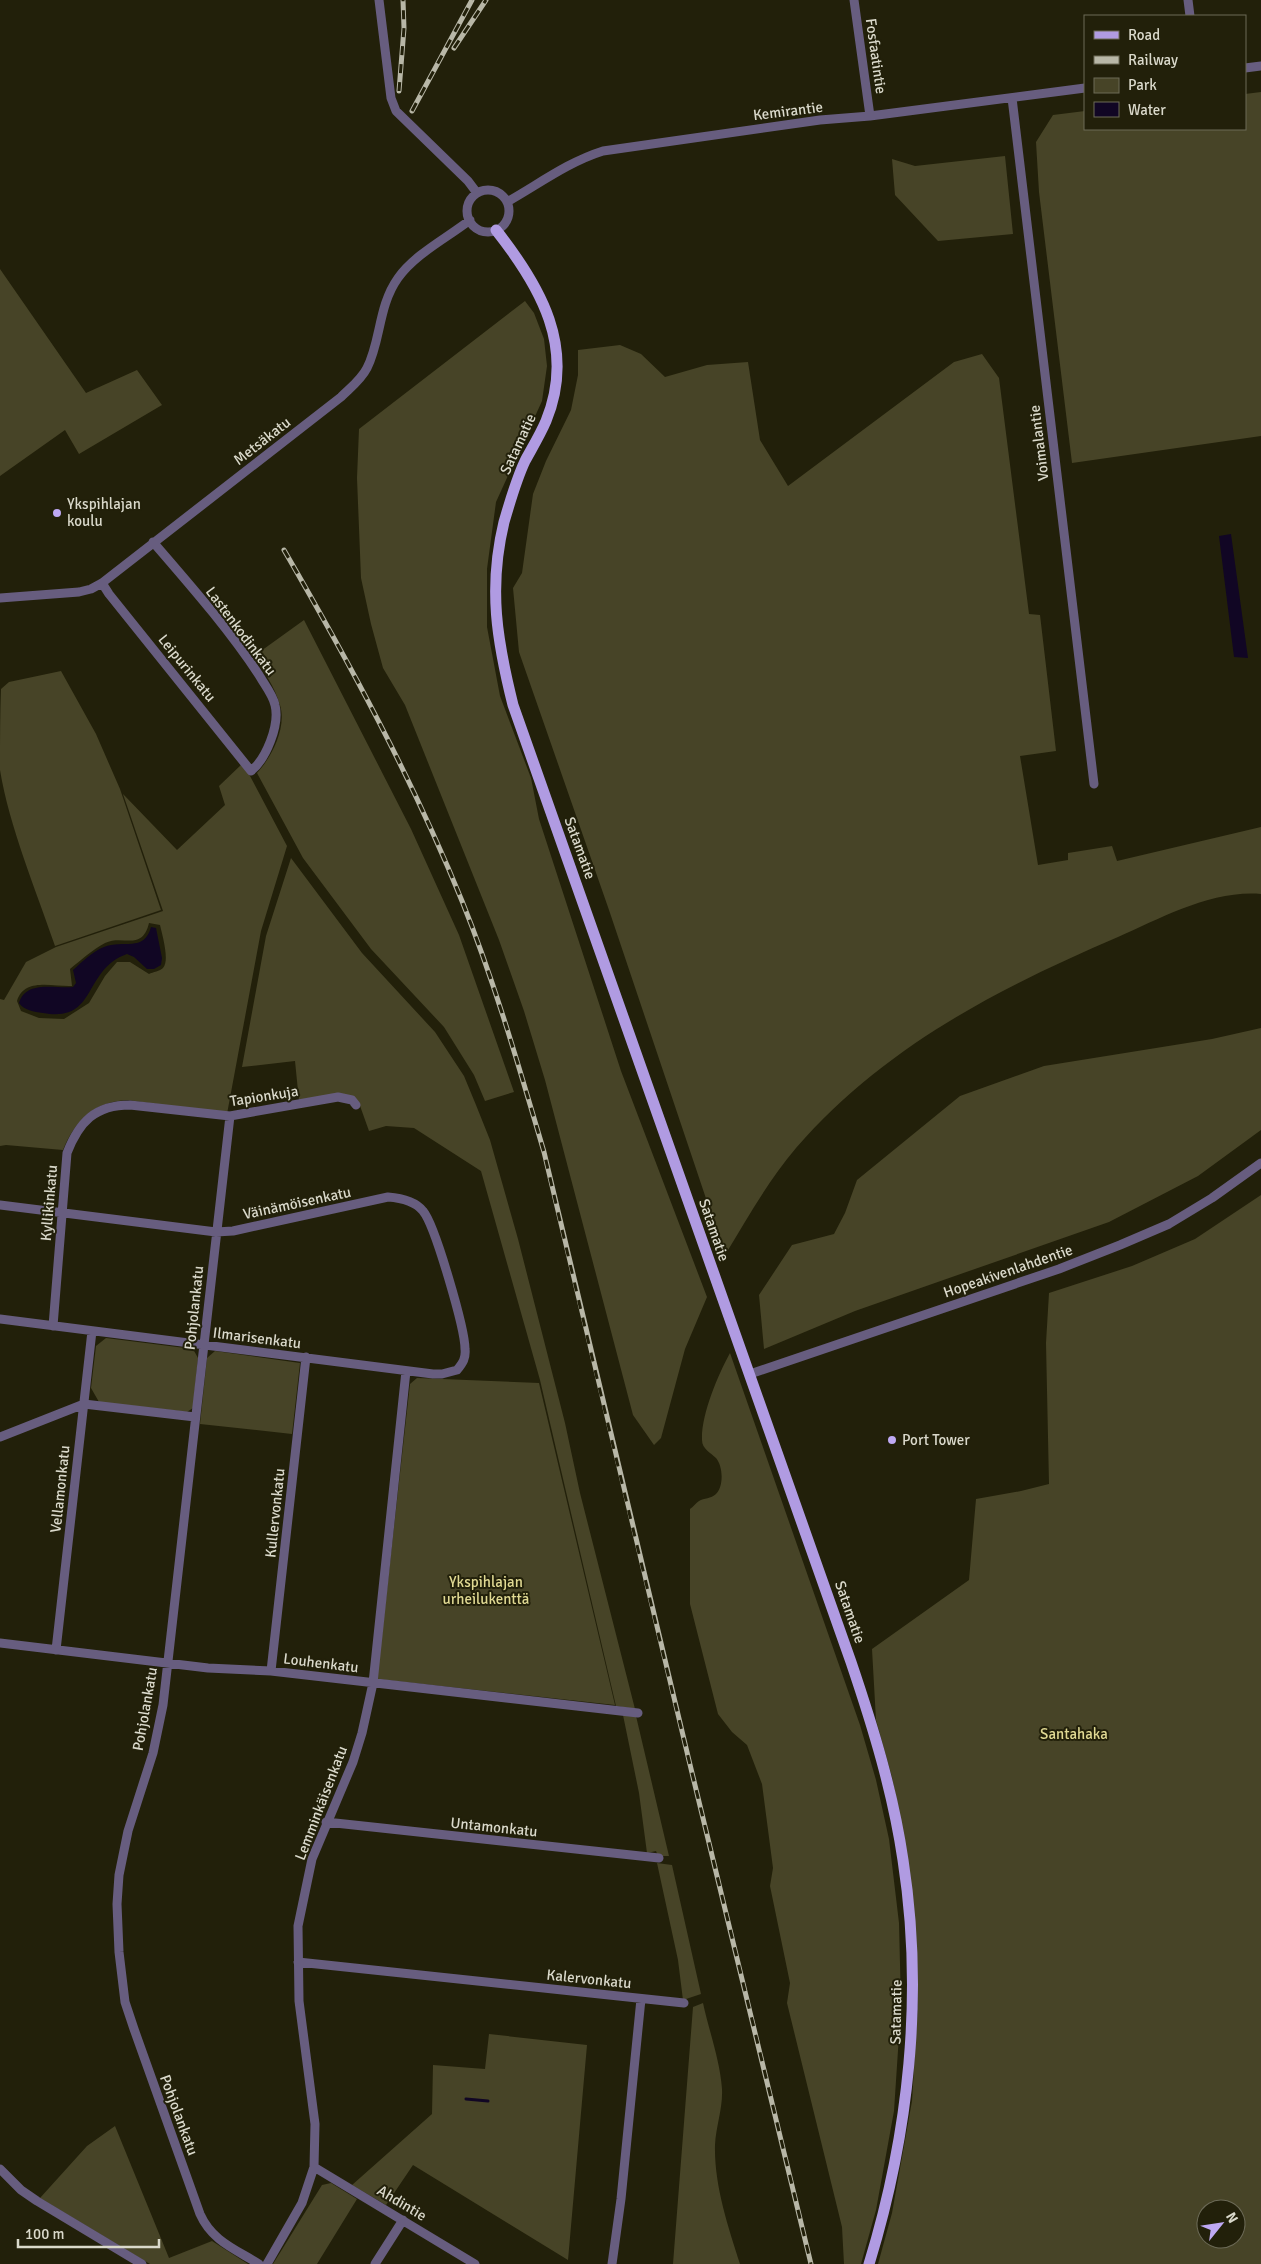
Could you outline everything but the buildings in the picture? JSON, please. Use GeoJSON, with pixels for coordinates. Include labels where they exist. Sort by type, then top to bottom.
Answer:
{"type":"FeatureCollection","features":[{"type":"Feature","properties":{"kind":"main road","name":"Satamatie"},"geometry":{"type":"LineString","coordinates":[[496,230],[524,269],[546,308],[553,327],[557,360],[556,388],[552,406],[518,479],[504,523],[497,565],[495,614],[504,669],[513,705],[750,1374],[870,1720],[885,1772],[903,1860],[912,1967],[911,2036],[907,2092],[890,2185],[869,2264]]}},
{"type":"Feature","properties":{"kind":"street"},"geometry":{"type":"LineString","coordinates":[[380,0],[391,98],[396,110],[468,181],[477,193]]}},
{"type":"Feature","properties":{"kind":"street","name":"Fosfaatintie"},"geometry":{"type":"LineString","coordinates":[[854,0],[870,116]]}},
{"type":"Feature","properties":{"kind":"street"},"geometry":{"type":"LineString","coordinates":[[1188,0],[1190,15]]}},
{"type":"Feature","properties":{"kind":"street"},"geometry":{"type":"LineString","coordinates":[[1246,68],[1261,66]]}},
{"type":"Feature","properties":{"kind":"street","name":"Kemirantie"},"geometry":{"type":"LineString","coordinates":[[507,202],[563,167],[603,150],[820,120],[870,116],[1084,88]]}},
{"type":"Feature","properties":{"kind":"street","name":"Voimalantie"},"geometry":{"type":"LineString","coordinates":[[1012,98],[1094,784]]}},
{"type":"Feature","properties":{"kind":"street"},"geometry":{"type":"LineString","coordinates":[[490,190],[497,192],[507,202],[509,208],[507,220],[496,230],[480,230],[470,220],[468,207],[472,198],[477,193],[490,190]]}},
{"type":"Feature","properties":{"kind":"street","name":"Metsäkatu"},"geometry":{"type":"LineString","coordinates":[[0,598],[79,592],[91,589],[102,583],[355,384],[370,362],[381,313],[398,278],[408,266],[470,220]]}},
{"type":"Feature","properties":{"kind":"street","name":"Lastenkodinkatu"},"geometry":{"type":"LineString","coordinates":[[154,542],[249,660],[275,705],[274,724],[268,749],[258,766],[251,771]]}},
{"type":"Feature","properties":{"kind":"street","name":"Leipurinkatu"},"geometry":{"type":"LineString","coordinates":[[102,583],[251,771]]}},
{"type":"Feature","properties":{"kind":"street","name":"Tapionkuja"},"geometry":{"type":"LineString","coordinates":[[114,1105],[230,1116],[338,1097],[352,1100],[356,1105]]}},
{"type":"Feature","properties":{"kind":"street","name":"Kyllikinkatu"},"geometry":{"type":"LineString","coordinates":[[53,1326],[67,1153],[78,1131],[96,1112],[114,1105]]}},
{"type":"Feature","properties":{"kind":"street","name":"Pohjolankatu"},"geometry":{"type":"LineString","coordinates":[[230,1116],[168,1663],[157,1733],[128,1831],[119,1875],[117,1904],[121,1978],[126,2002],[136,2038],[205,2224],[218,2239],[259,2264]]}},
{"type":"Feature","properties":{"kind":"street","name":"Hopeakivenlahdentie"},"geometry":{"type":"LineString","coordinates":[[750,1374],[1059,1269],[1120,1245],[1169,1224],[1212,1198],[1261,1163]]}},
{"type":"Feature","properties":{"kind":"street","name":"Väinämöisenkatu"},"geometry":{"type":"LineString","coordinates":[[0,1204],[216,1232],[253,1227],[388,1197],[411,1202],[422,1209],[435,1233],[463,1333],[465,1358],[457,1370],[451,1373]]}},
{"type":"Feature","properties":{"kind":"street","name":"Ilmarisenkatu"},"geometry":{"type":"LineString","coordinates":[[0,1319],[406,1371],[451,1373]]}},
{"type":"Feature","properties":{"kind":"street","name":"Vellamonkatu"},"geometry":{"type":"LineString","coordinates":[[56,1650],[92,1331]]}},
{"type":"Feature","properties":{"kind":"street","name":"Kullervonkatu"},"geometry":{"type":"LineString","coordinates":[[271,1671],[306,1357]]}},
{"type":"Feature","properties":{"kind":"street","name":"Lemminkäisenkatu"},"geometry":{"type":"LineString","coordinates":[[267,2264],[302,2203],[314,2167],[315,2124],[302,2030],[298,1926],[312,1859],[326,1822],[353,1762],[362,1733],[372,1683],[406,1371]]}},
{"type":"Feature","properties":{"kind":"street"},"geometry":{"type":"LineString","coordinates":[[0,1437],[64,1410],[84,1404],[195,1417]]}},
{"type":"Feature","properties":{"kind":"street","name":"Louhenkatu"},"geometry":{"type":"LineString","coordinates":[[0,1643],[168,1663],[271,1671],[638,1713]]}},
{"type":"Feature","properties":{"kind":"street","name":"Untamonkatu"},"geometry":{"type":"LineString","coordinates":[[326,1822],[659,1858]]}},
{"type":"Feature","properties":{"kind":"street","name":"Kalervonkatu"},"geometry":{"type":"LineString","coordinates":[[298,1962],[641,1998],[621,2199],[612,2264]]}},
{"type":"Feature","properties":{"kind":"street"},"geometry":{"type":"LineString","coordinates":[[641,1998],[684,2004]]}},
{"type":"Feature","properties":{"kind":"street","name":"Ahdintie"},"geometry":{"type":"LineString","coordinates":[[314,2167],[475,2264]]}},
{"type":"Feature","properties":{"kind":"street"},"geometry":{"type":"LineString","coordinates":[[0,2169],[21,2190],[37,2201],[142,2264]]}},
{"type":"Feature","properties":{"kind":"street"},"geometry":{"type":"LineString","coordinates":[[375,2264],[403,2220]]}},
{"type":"Feature","properties":{"kind":"green space"},"geometry":{"type":"Polygon","coordinates":[[[1261,92],[1261,436],[1072,463],[1039,192],[1036,142],[1053,115],[1084,111],[1084,130],[1246,130],[1246,94],[1261,92]]]}},
{"type":"Feature","properties":{"kind":"green space"},"geometry":{"type":"Polygon","coordinates":[[[1005,156],[1013,234],[938,241],[895,195],[892,159],[915,166],[1005,156]]]}},
{"type":"Feature","properties":{"kind":"green space"},"geometry":{"type":"Polygon","coordinates":[[[0,269],[86,393],[137,370],[162,405],[79,454],[65,430],[0,476],[0,269]]]}},
{"type":"Feature","properties":{"kind":"green space"},"geometry":{"type":"Polygon","coordinates":[[[525,301],[534,313],[544,339],[547,366],[542,401],[496,502],[487,569],[487,627],[500,696],[531,778],[539,819],[621,1071],[707,1297],[685,1349],[661,1438],[654,1445],[633,1415],[545,1080],[524,1011],[499,940],[405,705],[383,668],[361,578],[357,478],[359,429],[525,301]]]}},
{"type":"Feature","properties":{"kind":"green space"},"geometry":{"type":"Polygon","coordinates":[[[620,345],[641,354],[665,377],[707,365],[748,362],[760,440],[788,486],[954,362],[982,354],[999,378],[1029,614],[1040,615],[1056,751],[1020,756],[1038,865],[1068,860],[1068,853],[1112,846],[1117,861],[1261,827],[1261,894],[1224,896],[1169,914],[1029,978],[945,1024],[866,1080],[830,1112],[786,1161],[767,1187],[725,1255],[609,910],[519,652],[513,588],[522,573],[533,494],[546,461],[571,410],[578,375],[578,350],[620,345]]]}},
{"type":"Feature","properties":{"kind":"green space"},"geometry":{"type":"Polygon","coordinates":[[[304,620],[411,829],[459,935],[514,1092],[485,1101],[474,1075],[444,1027],[371,949],[303,858],[257,773],[268,759],[277,741],[282,714],[275,692],[254,656],[304,620]]]}},
{"type":"Feature","properties":{"kind":"green space"},"geometry":{"type":"Polygon","coordinates":[[[61,671],[96,734],[120,789],[161,910],[55,946],[16,836],[4,791],[0,770],[0,709],[1,689],[9,682],[61,671]]]}},
{"type":"Feature","properties":{"kind":"green space"},"geometry":{"type":"Polygon","coordinates":[[[242,764],[287,846],[261,931],[227,1114],[128,1100],[116,1101],[96,1108],[80,1121],[63,1150],[0,1146],[0,999],[4,1000],[26,962],[56,947],[163,911],[123,794],[177,850],[225,805],[219,786],[242,764]],[[149,923],[146,932],[137,940],[118,940],[105,943],[87,955],[70,969],[72,986],[40,985],[26,989],[17,1001],[21,1011],[39,1018],[64,1019],[89,1003],[105,976],[117,962],[130,962],[149,974],[162,969],[165,965],[166,954],[160,925],[149,923]]]}},
{"type":"Feature","properties":{"kind":"green space"},"geometry":{"type":"Polygon","coordinates":[[[291,858],[362,953],[435,1032],[464,1076],[476,1105],[490,1140],[518,1239],[635,1709],[616,1706],[540,1380],[481,1171],[414,1128],[386,1126],[369,1131],[359,1103],[352,1097],[299,1101],[295,1061],[242,1067],[266,936],[291,858]]]}},
{"type":"Feature","properties":{"kind":"green space"},"geometry":{"type":"Polygon","coordinates":[[[1261,1028],[1261,1130],[1198,1176],[1109,1222],[855,1311],[764,1349],[759,1295],[792,1245],[834,1234],[845,1213],[857,1180],[960,1096],[1044,1066],[1212,1039],[1261,1028]]]}},
{"type":"Feature","properties":{"kind":"green space","name":"Santahaka"},"geometry":{"type":"Polygon","coordinates":[[[1261,1195],[1261,2264],[878,2264],[892,2213],[912,2101],[918,2005],[914,1916],[904,1838],[892,1777],[876,1720],[872,1649],[969,1580],[976,1499],[1049,1484],[1046,1343],[1049,1293],[1132,1266],[1195,1239],[1261,1195]]]}},
{"type":"Feature","properties":{"kind":"green space"},"geometry":{"type":"Polygon","coordinates":[[[106,1338],[193,1349],[198,1358],[193,1408],[187,1412],[99,1402],[91,1388],[96,1346],[106,1338]]]}},
{"type":"Feature","properties":{"kind":"green space"},"geometry":{"type":"Polygon","coordinates":[[[215,1351],[300,1363],[292,1434],[200,1424],[207,1358],[215,1351]]]}},
{"type":"Feature","properties":{"kind":"green space"},"geometry":{"type":"Polygon","coordinates":[[[730,1353],[860,1725],[876,1780],[889,1839],[899,1923],[901,2005],[894,2111],[876,2210],[861,2264],[844,2264],[842,2227],[787,2003],[790,1983],[770,1886],[773,1868],[762,1784],[747,1745],[732,1732],[718,1714],[690,1604],[690,1509],[699,1501],[716,1494],[721,1481],[720,1466],[716,1458],[702,1443],[702,1430],[711,1395],[730,1353]]]}},
{"type":"Feature","properties":{"kind":"green space","name":"Ykspihlajan urheilukenttä"},"geometry":{"type":"Polygon","coordinates":[[[417,1378],[539,1383],[615,1705],[377,1679],[410,1384],[417,1378]]]}},
{"type":"Feature","properties":{"kind":"green space"},"geometry":{"type":"Polygon","coordinates":[[[623,1715],[636,1716],[669,1856],[658,1856],[656,1851],[647,1853],[639,1793],[623,1715]]]}},
{"type":"Feature","properties":{"kind":"green space"},"geometry":{"type":"Polygon","coordinates":[[[657,1863],[672,1865],[701,1994],[683,2000],[678,1960],[657,1863]]]}},
{"type":"Feature","properties":{"kind":"green space"},"geometry":{"type":"Polygon","coordinates":[[[703,2003],[717,2056],[722,2089],[715,2145],[719,2190],[740,2264],[673,2264],[693,2007],[703,2003]]]}},
{"type":"Feature","properties":{"kind":"green space"},"geometry":{"type":"Polygon","coordinates":[[[489,2034],[587,2045],[568,2260],[413,2165],[386,2205],[352,2185],[432,2114],[433,2065],[485,2069],[489,2034]]]}},
{"type":"Feature","properties":{"kind":"green space"},"geometry":{"type":"Polygon","coordinates":[[[115,2126],[169,2258],[212,2241],[248,2264],[150,2264],[40,2198],[87,2146],[115,2126]]]}},
{"type":"Feature","properties":{"kind":"green space"},"geometry":{"type":"Polygon","coordinates":[[[331,2183],[357,2199],[317,2264],[273,2264],[322,2185],[331,2183]]]}},
{"type":"Feature","properties":{"kind":"water"},"geometry":{"type":"Polygon","coordinates":[[[1231,534],[1248,658],[1234,657],[1219,536],[1231,534]]]}},
{"type":"Feature","properties":{"kind":"water"},"geometry":{"type":"Polygon","coordinates":[[[151,927],[156,928],[162,958],[161,965],[154,969],[147,969],[134,957],[127,954],[113,962],[103,971],[82,1003],[73,1010],[61,1014],[33,1011],[26,1009],[19,1003],[28,991],[34,988],[73,987],[76,983],[73,970],[92,954],[111,945],[138,943],[148,935],[151,927]]]}},
{"type":"Feature","properties":{"kind":"waterway"},"geometry":{"type":"LineString","coordinates":[[466,2099],[488,2101]]}},
{"type":"Feature","properties":{"kind":"railway"},"geometry":{"type":"LineString","coordinates":[[399,91],[404,28],[403,0]]}},
{"type":"Feature","properties":{"kind":"railway"},"geometry":{"type":"LineString","coordinates":[[412,111],[472,0]]}},
{"type":"Feature","properties":{"kind":"railway"},"geometry":{"type":"LineString","coordinates":[[454,48],[486,0]]}},
{"type":"Feature","properties":{"kind":"railway"},"geometry":{"type":"LineString","coordinates":[[284,550],[379,722],[443,855],[474,932],[516,1057],[544,1152],[811,2264]]}},
{"type":"Feature","properties":{"kind":"place","name":"Ykspihlajan koulu"},"geometry":{"type":"Point","coordinates":[57,513]}},
{"type":"Feature","properties":{"kind":"place","name":"Port Tower"},"geometry":{"type":"Point","coordinates":[892,1440]}}]}
